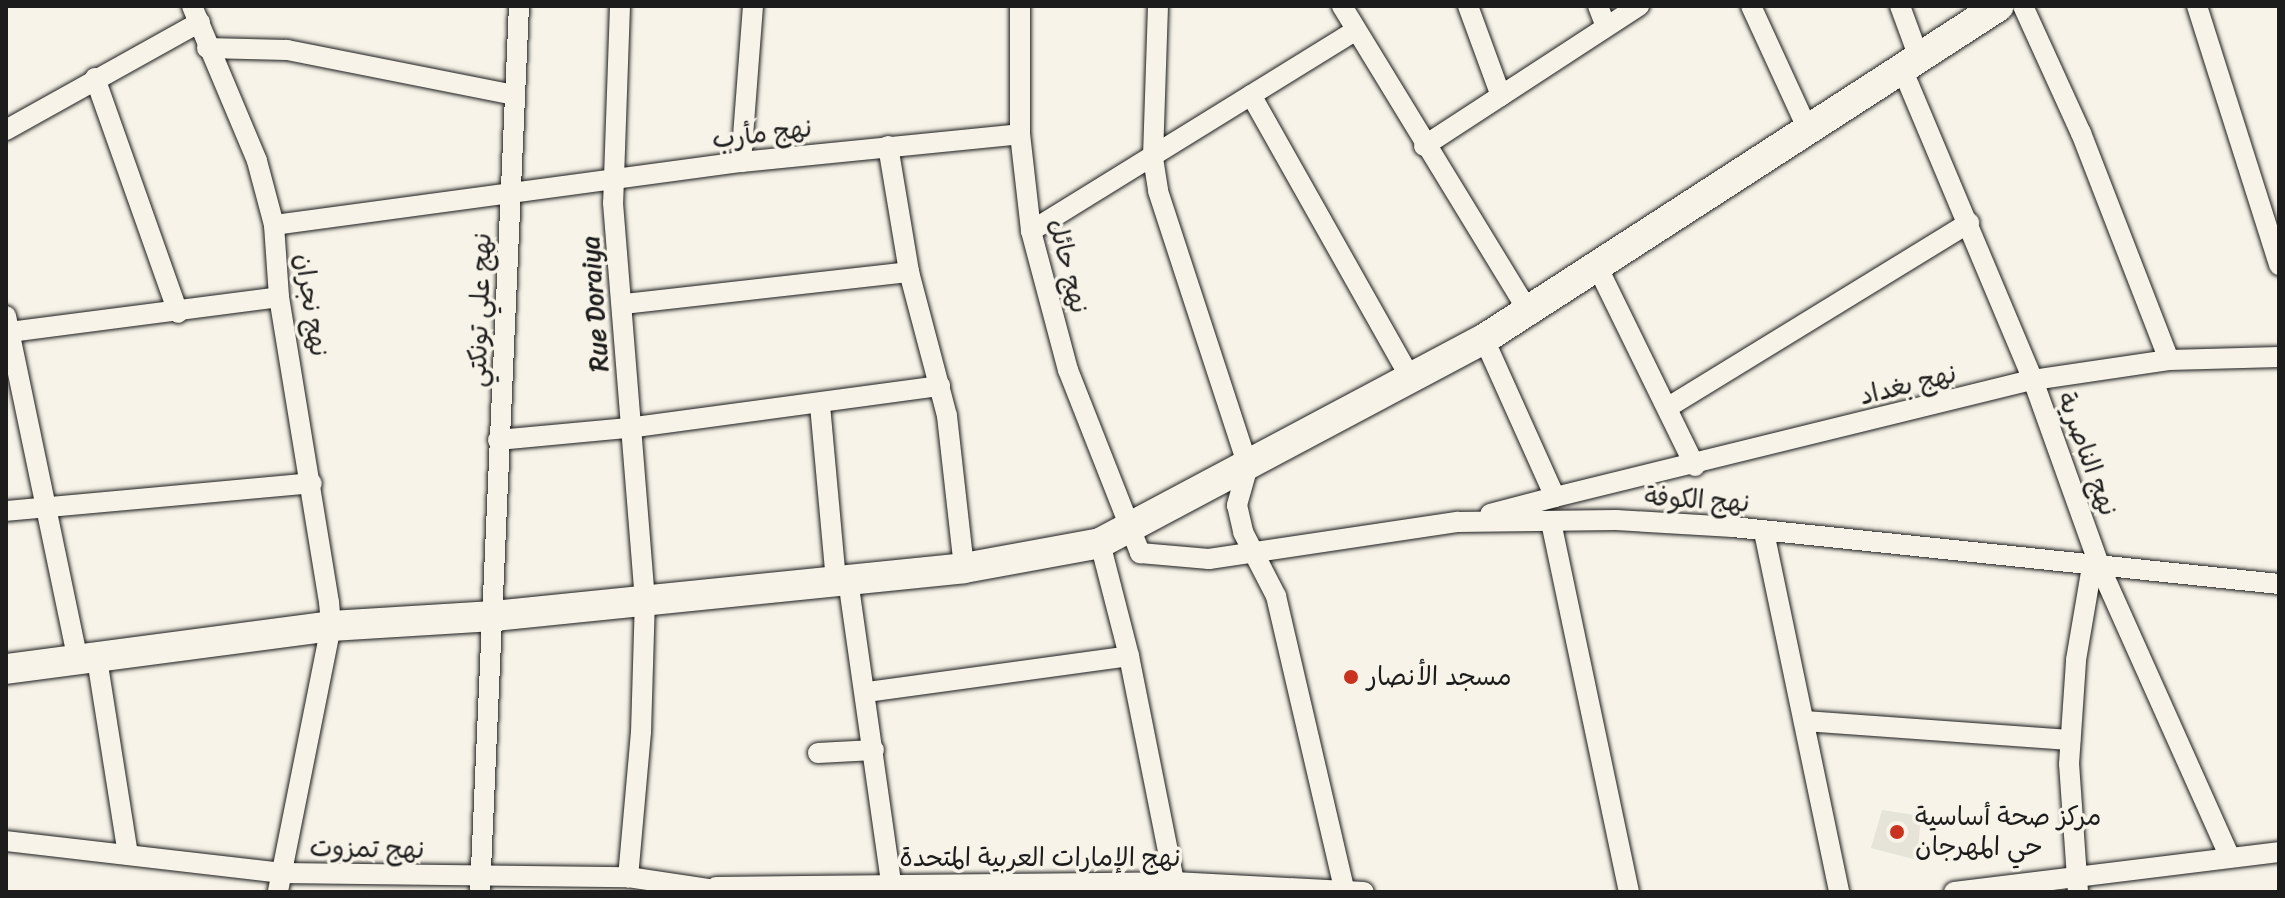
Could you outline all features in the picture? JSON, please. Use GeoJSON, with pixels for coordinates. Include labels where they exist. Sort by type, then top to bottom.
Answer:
{"type":"FeatureCollection","features":[{"type":"Feature","properties":{"kind":"main road"},"geometry":{"type":"LineString","coordinates":[[6,669],[331,626],[494,616],[645,598],[964,568],[1100,543],[1484,339],[1808,130],[1988,9]]}},
{"type":"Feature","properties":{"kind":"street","name":"نهج علي تونكتي"},"geometry":{"type":"LineString","coordinates":[[480,885],[519,6]]}},
{"type":"Feature","properties":{"kind":"street","name":"Rue Doraiya"},"geometry":{"type":"LineString","coordinates":[[620,6],[613,178],[624,304],[628,428],[645,598],[641,732],[628,877]]}},
{"type":"Feature","properties":{"kind":"street"},"geometry":{"type":"LineString","coordinates":[[741,162],[753,6]]}},
{"type":"Feature","properties":{"kind":"street","name":"نهج حائل"},"geometry":{"type":"LineString","coordinates":[[1020,6],[1020,134],[1031,231],[1068,370],[1127,527]]}},
{"type":"Feature","properties":{"kind":"street"},"geometry":{"type":"LineString","coordinates":[[1158,6],[1153,158],[1172,236],[1248,466],[1237,505],[1243,532],[1256,550],[1276,596],[1352,891]]}},
{"type":"Feature","properties":{"kind":"street"},"geometry":{"type":"LineString","coordinates":[[1342,6],[1424,146],[1527,309]]}},
{"type":"Feature","properties":{"kind":"street"},"geometry":{"type":"LineString","coordinates":[[1468,6],[1501,96]]}},
{"type":"Feature","properties":{"kind":"street"},"geometry":{"type":"LineString","coordinates":[[1598,6],[1606,27]]}},
{"type":"Feature","properties":{"kind":"street"},"geometry":{"type":"LineString","coordinates":[[1424,146],[1639,6]]}},
{"type":"Feature","properties":{"kind":"street"},"geometry":{"type":"LineString","coordinates":[[1751,6],[1808,130]]}},
{"type":"Feature","properties":{"kind":"street","name":"نهج الناصرية"},"geometry":{"type":"LineString","coordinates":[[1900,6],[1909,60],[1969,223],[2033,380],[2097,564],[2230,857]]}},
{"type":"Feature","properties":{"kind":"street"},"geometry":{"type":"LineString","coordinates":[[2023,6],[2081,133],[2169,360]]}},
{"type":"Feature","properties":{"kind":"street"},"geometry":{"type":"LineString","coordinates":[[2197,6],[2279,265]]}},
{"type":"Feature","properties":{"kind":"street"},"geometry":{"type":"LineString","coordinates":[[6,130],[196,14]]}},
{"type":"Feature","properties":{"kind":"street","name":"نهج نجران"},"geometry":{"type":"LineString","coordinates":[[196,14],[207,48],[257,161],[274,225],[279,297],[312,483],[331,626],[279,882]]}},
{"type":"Feature","properties":{"kind":"street"},"geometry":{"type":"LineString","coordinates":[[1031,231],[1356,30]]}},
{"type":"Feature","properties":{"kind":"street"},"geometry":{"type":"LineString","coordinates":[[207,48],[287,50],[515,95]]}},
{"type":"Feature","properties":{"kind":"street"},"geometry":{"type":"LineString","coordinates":[[95,78],[178,313]]}},
{"type":"Feature","properties":{"kind":"street"},"geometry":{"type":"LineString","coordinates":[[1251,95],[1411,379]]}},
{"type":"Feature","properties":{"kind":"street","name":"نهج مأرب"},"geometry":{"type":"LineString","coordinates":[[274,225],[741,162],[1020,134]]}},
{"type":"Feature","properties":{"kind":"street"},"geometry":{"type":"LineString","coordinates":[[888,146],[909,272],[940,386],[957,477],[964,568]]}},
{"type":"Feature","properties":{"kind":"street"},"geometry":{"type":"LineString","coordinates":[[1670,406],[1969,223]]}},
{"type":"Feature","properties":{"kind":"street"},"geometry":{"type":"LineString","coordinates":[[1596,264],[1670,406],[1695,466]]}},
{"type":"Feature","properties":{"kind":"street"},"geometry":{"type":"LineString","coordinates":[[624,304],[909,272]]}},
{"type":"Feature","properties":{"kind":"street"},"geometry":{"type":"LineString","coordinates":[[128,855],[87,660],[46,506],[8,324],[178,313],[279,297]]}},
{"type":"Feature","properties":{"kind":"street"},"geometry":{"type":"LineString","coordinates":[[1484,339],[1555,497]]}},
{"type":"Feature","properties":{"kind":"street","name":"نهج بغداد"},"geometry":{"type":"LineString","coordinates":[[1458,522],[1695,466],[2033,380],[2169,360],[2279,357]]}},
{"type":"Feature","properties":{"kind":"street"},"geometry":{"type":"LineString","coordinates":[[499,440],[820,405],[940,386]]}},
{"type":"Feature","properties":{"kind":"street"},"geometry":{"type":"LineString","coordinates":[[820,405],[842,581],[867,692],[891,884]]}},
{"type":"Feature","properties":{"kind":"street"},"geometry":{"type":"LineString","coordinates":[[6,511],[312,483]]}},
{"type":"Feature","properties":{"kind":"street","name":"نهج الكوفة"},"geometry":{"type":"LineString","coordinates":[[1127,527],[1140,553],[1157,559],[1209,559],[1458,522],[1616,520],[2097,564],[2279,584]]}},
{"type":"Feature","properties":{"kind":"street"},"geometry":{"type":"LineString","coordinates":[[1551,522],[1629,892]]}},
{"type":"Feature","properties":{"kind":"street"},"geometry":{"type":"LineString","coordinates":[[1764,532],[1839,892]]}},
{"type":"Feature","properties":{"kind":"street"},"geometry":{"type":"LineString","coordinates":[[1100,543],[1129,656],[1174,882]]}},
{"type":"Feature","properties":{"kind":"street"},"geometry":{"type":"LineString","coordinates":[[2077,884],[2070,740],[2076,660],[2097,564]]}},
{"type":"Feature","properties":{"kind":"street"},"geometry":{"type":"LineString","coordinates":[[867,692],[1129,656]]}},
{"type":"Feature","properties":{"kind":"street"},"geometry":{"type":"LineString","coordinates":[[1804,721],[2070,740]]}},
{"type":"Feature","properties":{"kind":"street"},"geometry":{"type":"LineString","coordinates":[[818,753],[874,750]]}},
{"type":"Feature","properties":{"kind":"street","name":"نهج تمزوت"},"geometry":{"type":"LineString","coordinates":[[6,841],[128,855],[279,882],[480,885],[628,877],[721,889]]}},
{"type":"Feature","properties":{"kind":"street"},"geometry":{"type":"LineString","coordinates":[[1954,892],[2077,884],[2230,857],[2279,852]]}},
{"type":"Feature","properties":{"kind":"street","name":"نهج الإمارات العربية المتحدة"},"geometry":{"type":"LineString","coordinates":[[721,889],[1174,882],[1352,891]]}},
{"type":"Feature","properties":{"kind":"shaded area","name":"مركز صحة أساسية حي المهرجان"},"geometry":{"type":"Polygon","coordinates":[[[1882,810],[1921,816],[1917,860],[1871,848],[1882,810]]]}},
{"type":"Feature","properties":{"kind":"place","name":"مسجد الأنصار"},"geometry":{"type":"Point","coordinates":[1351,677]}},
{"type":"Feature","properties":{"kind":"place","name":"مركز صحة أساسية حي المهرجان"},"geometry":{"type":"Point","coordinates":[1897,832]}}]}
